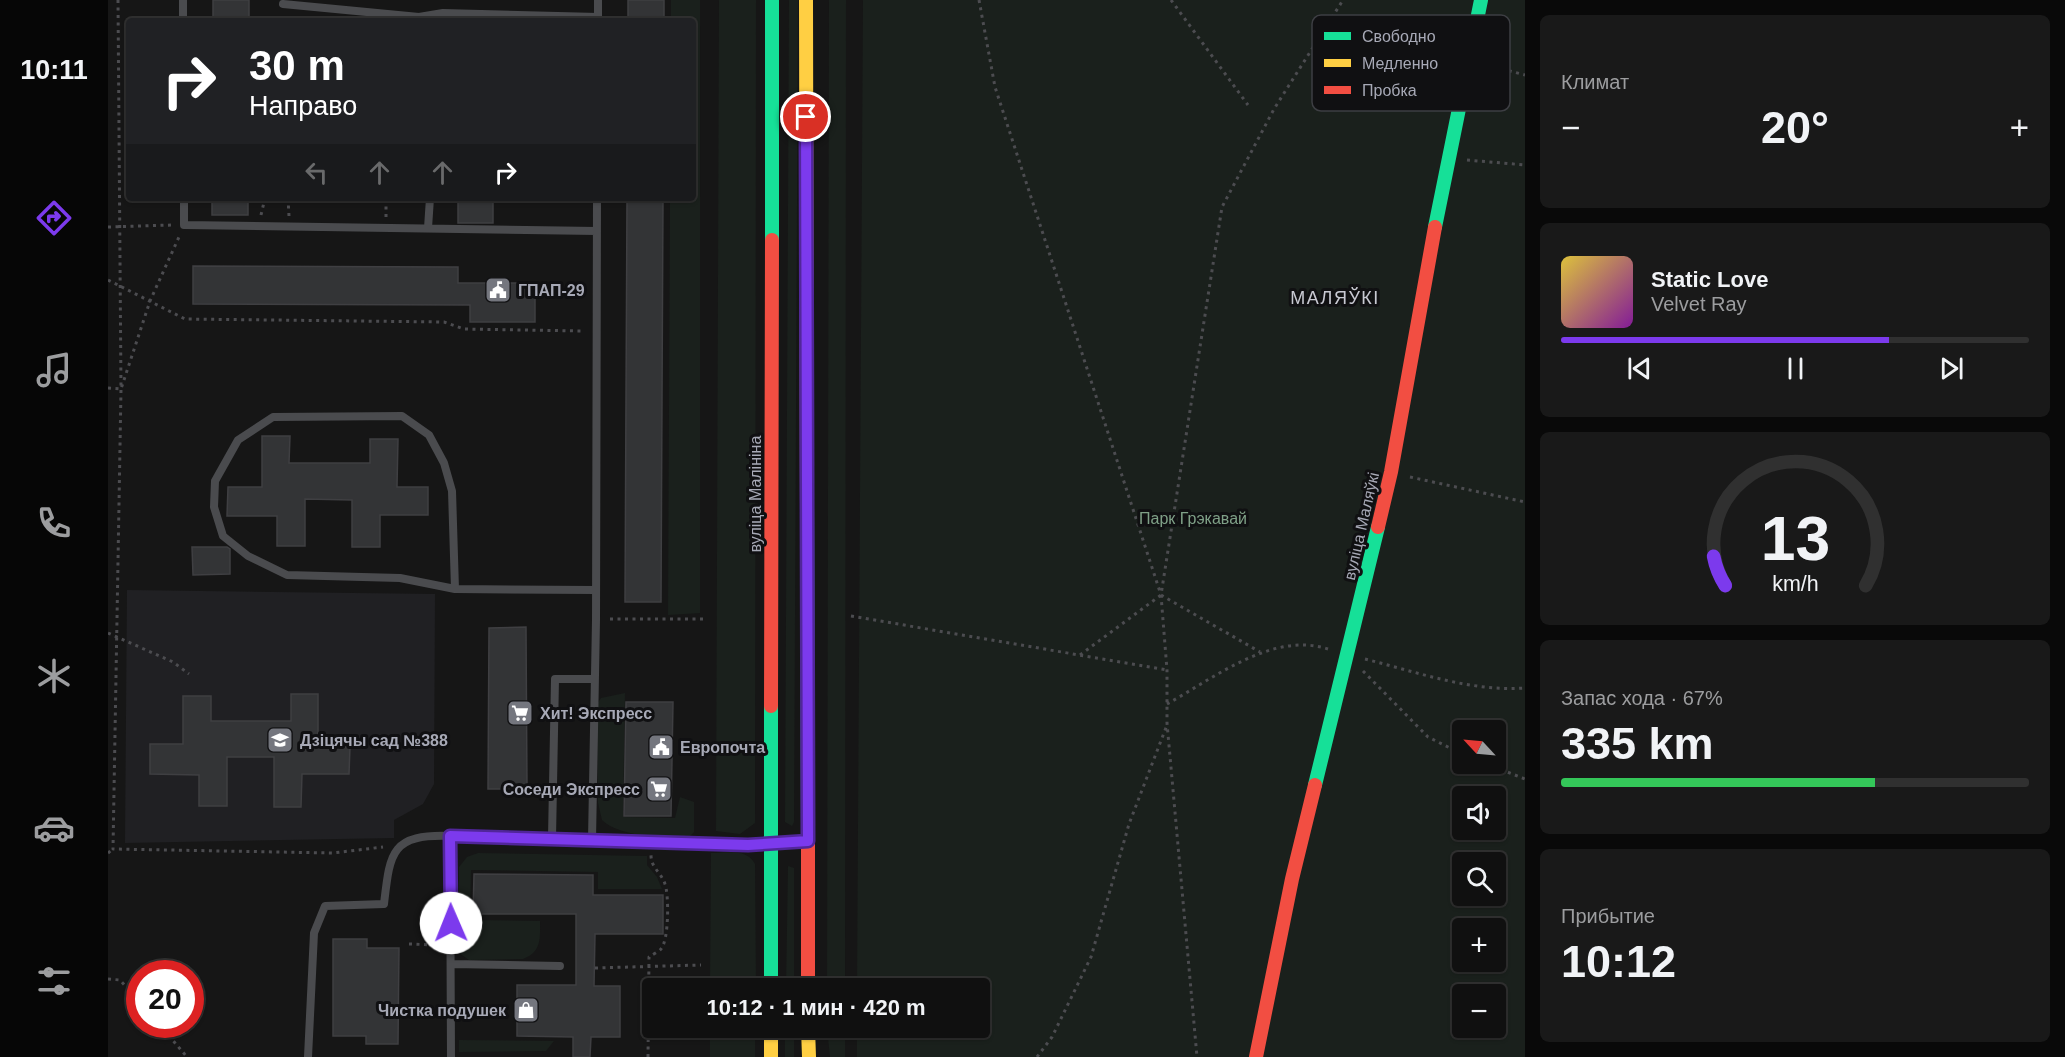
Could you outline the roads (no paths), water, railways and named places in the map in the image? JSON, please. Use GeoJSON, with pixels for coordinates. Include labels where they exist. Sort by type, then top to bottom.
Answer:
{"type":"FeatureCollection","features":[{"type":"Feature","properties":{"kind":"main road","name":"вуліца Малініна"},"geometry":{"type":"LineString","coordinates":[[771,978],[772,0]]}},
{"type":"Feature","properties":{"kind":"main road"},"geometry":{"type":"LineString","coordinates":[[806,0],[808,978]]}},
{"type":"Feature","properties":{"kind":"main road","name":"вуліца Маляўкі"},"geometry":{"type":"LineString","coordinates":[[1478,15],[1481,0]]}},
{"type":"Feature","properties":{"kind":"main road","name":"вуліца Маляўкі"},"geometry":{"type":"LineString","coordinates":[[1256,1057],[1292,879],[1391,472],[1424,281],[1459,111]]}},
{"type":"Feature","properties":{"kind":"main road"},"geometry":{"type":"LineString","coordinates":[[771,1038],[771,1057]]}},
{"type":"Feature","properties":{"kind":"main road"},"geometry":{"type":"LineString","coordinates":[[808,1038],[808,1057]]}},
{"type":"Feature","properties":{"kind":"lane"},"geometry":{"type":"LineString","coordinates":[[183,0],[183,18]]}},
{"type":"Feature","properties":{"kind":"lane"},"geometry":{"type":"LineString","coordinates":[[598,0],[598,18]]}},
{"type":"Feature","properties":{"kind":"lane"},"geometry":{"type":"LineString","coordinates":[[283,4],[419,16],[520,18]]}},
{"type":"Feature","properties":{"kind":"lane"},"geometry":{"type":"LineString","coordinates":[[184,201],[184,225],[597,231]]}},
{"type":"Feature","properties":{"kind":"lane"},"geometry":{"type":"LineString","coordinates":[[429,228],[430,201]]}},
{"type":"Feature","properties":{"kind":"lane"},"geometry":{"type":"LineString","coordinates":[[592,840],[596,620],[597,201]]}},
{"type":"Feature","properties":{"kind":"lane"},"geometry":{"type":"LineString","coordinates":[[455,589],[452,491],[444,463],[429,435],[402,416],[273,417],[238,440],[215,481],[214,507],[223,536],[248,556],[287,575],[400,578],[435,582],[455,589],[596,590]]}},
{"type":"Feature","properties":{"kind":"lane"},"geometry":{"type":"LineString","coordinates":[[552,838],[555,679],[594,679]]}},
{"type":"Feature","properties":{"kind":"lane"},"geometry":{"type":"LineString","coordinates":[[308,1057],[314,933],[325,906],[384,904],[389,862],[402,844],[422,835],[771,845],[808,841]]}},
{"type":"Feature","properties":{"kind":"lane"},"geometry":{"type":"LineString","coordinates":[[450,836],[451,1057]]}},
{"type":"Feature","properties":{"kind":"lane"},"geometry":{"type":"LineString","coordinates":[[452,964],[560,966]]}},
{"type":"Feature","properties":{"kind":"place","name":"ГПАП-29"},"geometry":{"type":"Point","coordinates":[498,290]}},
{"type":"Feature","properties":{"kind":"place","name":"Хит! Экспресс"},"geometry":{"type":"Point","coordinates":[520,713]}},
{"type":"Feature","properties":{"kind":"place","name":"Дзіцячы сад №388"},"geometry":{"type":"Point","coordinates":[280,740]}},
{"type":"Feature","properties":{"kind":"place","name":"Европочта"},"geometry":{"type":"Point","coordinates":[661,747]}},
{"type":"Feature","properties":{"kind":"place","name":"Соседи Экспресс"},"geometry":{"type":"Point","coordinates":[659,789]}},
{"type":"Feature","properties":{"kind":"place","name":"Чистка подушек"},"geometry":{"type":"Point","coordinates":[526,1010]}},
{"type":"Feature","properties":{"kind":"district","name":"МАЛЯЎКІ"},"geometry":{"type":"Point","coordinates":[1335,298]}},
{"type":"Feature","properties":{"kind":"park label","name":"Парк Грэкавай"},"geometry":{"type":"Point","coordinates":[1193,518]}}]}
